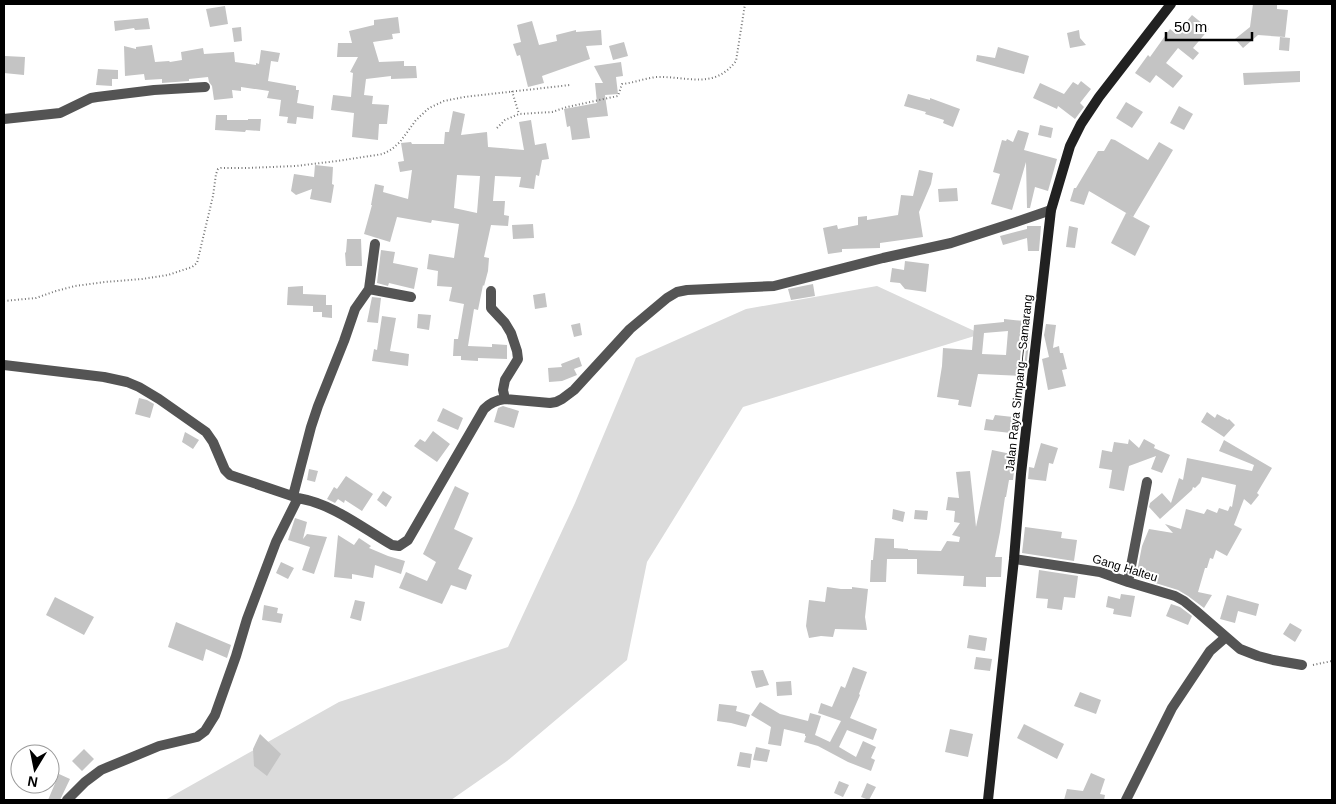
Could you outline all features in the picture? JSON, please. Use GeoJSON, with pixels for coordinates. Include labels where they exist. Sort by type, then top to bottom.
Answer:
{"type":"FeatureCollection","features":[{"type":"Feature","properties":{"kind":"main road","name":"Jalan Raya Simpang—Samarang"},"geometry":{"type":"LineString","coordinates":[[988,800],[1021,474],[1051,210],[1070,146],[1081,124],[1098,97],[1171,4]]}},
{"type":"Feature","properties":{"kind":"street"},"geometry":{"type":"LineString","coordinates":[[4,119],[60,113],[91,98],[106,95],[205,87]]}},
{"type":"Feature","properties":{"kind":"street"},"geometry":{"type":"LineString","coordinates":[[4,365],[104,377],[139,386],[206,432],[213,442],[225,470],[230,475],[334,509],[392,546],[402,545],[408,540],[417,526],[484,409],[494,402],[505,399],[550,403],[562,399],[579,384],[630,329],[677,292],[774,286],[882,258],[951,243],[1051,210]]}},
{"type":"Feature","properties":{"kind":"street"},"geometry":{"type":"LineString","coordinates":[[67,800],[84,782],[101,770],[159,746],[197,737],[206,731],[215,715],[247,619],[295,497],[311,427],[318,406],[355,309],[369,290],[375,244]]}},
{"type":"Feature","properties":{"kind":"street"},"geometry":{"type":"LineString","coordinates":[[369,290],[411,296]]}},
{"type":"Feature","properties":{"kind":"street"},"geometry":{"type":"LineString","coordinates":[[491,291],[491,308],[505,323],[511,333],[517,351],[518,359],[505,380],[503,390],[505,399]]}},
{"type":"Feature","properties":{"kind":"street"},"geometry":{"type":"LineString","coordinates":[[1128,582],[1147,482]]}},
{"type":"Feature","properties":{"kind":"street","name":"Gang Halteu"},"geometry":{"type":"LineString","coordinates":[[1014,558],[1091,570],[1175,596],[1184,600],[1235,646],[1248,653],[1272,660],[1302,665]]}},
{"type":"Feature","properties":{"kind":"street"},"geometry":{"type":"LineString","coordinates":[[1126,800],[1172,708],[1210,650],[1226,637]]}},
{"type":"Feature","properties":{"kind":"path"},"geometry":{"type":"LineString","coordinates":[[497,128],[506,120],[519,114],[552,112],[618,96],[622,84],[630,84],[655,77],[702,80],[719,76],[731,68],[736,61],[745,4]]}},
{"type":"Feature","properties":{"kind":"path"},"geometry":{"type":"LineString","coordinates":[[4,301],[36,298],[56,290],[90,284],[168,275],[194,265],[198,260],[218,169],[296,166],[383,154],[400,142],[416,120],[429,108],[444,101],[570,85]]}},
{"type":"Feature","properties":{"kind":"path"},"geometry":{"type":"LineString","coordinates":[[512,91],[519,114]]}},
{"type":"Feature","properties":{"kind":"path"},"geometry":{"type":"LineString","coordinates":[[1302,665],[1322,664],[1332,661]]}},
{"type":"Feature","properties":{"kind":"shaded area"},"geometry":{"type":"Polygon","coordinates":[[[877,286],[981,334],[743,407],[647,562],[627,660],[507,761],[451,800],[165,800],[339,702],[508,647],[575,503],[636,358],[746,309],[877,286]]]}},
{"type":"Feature","properties":{"kind":"building"},"geometry":{"type":"Polygon","coordinates":[[[1253,4],[1277,4],[1277,9],[1288,10],[1285,37],[1258,35],[1243,48],[1235,39],[1250,27],[1253,4]]]}},
{"type":"Feature","properties":{"kind":"building"},"geometry":{"type":"Polygon","coordinates":[[[225,6],[228,24],[210,27],[206,9],[225,6]]]}},
{"type":"Feature","properties":{"kind":"building"},"geometry":{"type":"Polygon","coordinates":[[[1192,15],[1209,29],[1193,48],[1199,53],[1193,60],[1178,48],[1166,63],[1183,76],[1173,88],[1156,75],[1150,83],[1135,73],[1148,55],[1150,57],[1170,29],[1176,34],[1192,15]]]}},
{"type":"Feature","properties":{"kind":"building"},"geometry":{"type":"Polygon","coordinates":[[[398,17],[400,33],[392,34],[393,39],[373,42],[379,62],[404,61],[404,66],[416,66],[417,78],[391,79],[391,76],[366,79],[364,95],[373,96],[372,104],[389,105],[387,124],[379,124],[378,140],[352,137],[354,113],[331,110],[333,95],[351,97],[353,73],[350,72],[358,57],[337,57],[338,43],[352,43],[349,31],[374,25],[374,20],[398,17]]]}},
{"type":"Feature","properties":{"kind":"building"},"geometry":{"type":"Polygon","coordinates":[[[148,18],[150,29],[135,30],[134,28],[115,31],[114,21],[148,18]]]}},
{"type":"Feature","properties":{"kind":"building"},"geometry":{"type":"Polygon","coordinates":[[[532,21],[539,45],[557,41],[556,35],[576,30],[576,32],[601,30],[602,45],[586,46],[590,59],[542,76],[544,83],[528,87],[520,55],[517,56],[513,44],[521,42],[517,25],[532,21]]]}},
{"type":"Feature","properties":{"kind":"building"},"geometry":{"type":"Polygon","coordinates":[[[241,27],[242,41],[234,42],[232,28],[241,27]]]}},
{"type":"Feature","properties":{"kind":"building"},"geometry":{"type":"Polygon","coordinates":[[[1079,30],[1080,38],[1086,45],[1070,48],[1067,33],[1079,30]]]}},
{"type":"Feature","properties":{"kind":"building"},"geometry":{"type":"Polygon","coordinates":[[[1280,37],[1290,38],[1289,51],[1279,50],[1280,37]]]}},
{"type":"Feature","properties":{"kind":"building"},"geometry":{"type":"Polygon","coordinates":[[[624,42],[628,56],[613,60],[609,46],[624,42]]]}},
{"type":"Feature","properties":{"kind":"building"},"geometry":{"type":"Polygon","coordinates":[[[152,45],[155,62],[182,60],[181,52],[203,48],[204,54],[234,52],[235,62],[256,65],[256,63],[259,64],[261,50],[280,53],[278,62],[271,61],[268,81],[296,86],[296,90],[299,90],[297,103],[314,106],[313,119],[297,117],[296,124],[287,123],[288,117],[279,116],[281,100],[267,98],[269,91],[241,87],[241,91],[232,90],[233,98],[214,100],[212,86],[208,77],[189,79],[189,81],[162,83],[162,79],[145,80],[144,74],[125,76],[124,46],[136,49],[136,47],[152,45]]]}},
{"type":"Feature","properties":{"kind":"building"},"geometry":{"type":"Polygon","coordinates":[[[998,47],[1029,56],[1024,74],[976,61],[977,55],[995,58],[998,47]]]}},
{"type":"Feature","properties":{"kind":"building"},"geometry":{"type":"Polygon","coordinates":[[[5,56],[25,57],[24,75],[4,73],[5,56]]]}},
{"type":"Feature","properties":{"kind":"building"},"geometry":{"type":"Polygon","coordinates":[[[621,62],[623,76],[616,77],[618,94],[605,95],[608,116],[587,118],[590,138],[572,140],[570,126],[567,127],[564,109],[597,103],[595,83],[603,83],[594,66],[621,62]]]}},
{"type":"Feature","properties":{"kind":"building"},"geometry":{"type":"Polygon","coordinates":[[[98,69],[118,70],[118,79],[112,79],[112,86],[96,85],[98,69]]]}},
{"type":"Feature","properties":{"kind":"building"},"geometry":{"type":"Polygon","coordinates":[[[1300,71],[1300,82],[1244,85],[1243,73],[1300,71]]]}},
{"type":"Feature","properties":{"kind":"building"},"geometry":{"type":"Polygon","coordinates":[[[1081,81],[1091,89],[1080,103],[1084,107],[1075,119],[1058,106],[1057,109],[1033,98],[1040,83],[1064,94],[1073,82],[1078,85],[1081,81]]]}},
{"type":"Feature","properties":{"kind":"building"},"geometry":{"type":"Polygon","coordinates":[[[908,94],[930,100],[930,98],[960,109],[953,127],[943,123],[944,120],[925,114],[926,112],[904,106],[908,94]]]}},
{"type":"Feature","properties":{"kind":"building"},"geometry":{"type":"Polygon","coordinates":[[[1126,102],[1143,112],[1132,128],[1116,118],[1126,102]]]}},
{"type":"Feature","properties":{"kind":"building"},"geometry":{"type":"Polygon","coordinates":[[[1179,106],[1193,114],[1184,130],[1170,123],[1179,106]]]}},
{"type":"Feature","properties":{"kind":"building"},"geometry":{"type":"Polygon","coordinates":[[[453,111],[465,114],[461,135],[487,132],[488,147],[524,150],[519,122],[531,120],[535,145],[546,143],[549,159],[542,160],[539,176],[536,175],[534,189],[519,187],[521,177],[495,176],[493,201],[505,201],[504,215],[509,216],[508,226],[491,225],[484,257],[489,258],[488,271],[478,310],[474,309],[468,346],[492,347],[492,344],[507,345],[507,359],[478,358],[478,361],[461,360],[461,356],[453,356],[454,339],[458,339],[464,304],[449,301],[452,287],[437,286],[438,271],[427,269],[429,254],[454,258],[459,224],[432,220],[431,223],[397,217],[390,242],[364,234],[372,205],[375,184],[384,186],[383,192],[408,199],[412,170],[400,172],[398,162],[404,161],[401,143],[444,144],[445,132],[449,132],[453,111]],[[457,175],[454,208],[477,213],[480,176],[457,175]]]}},
{"type":"Feature","properties":{"kind":"building"},"geometry":{"type":"Polygon","coordinates":[[[216,115],[227,115],[227,120],[261,119],[260,131],[215,130],[216,115]]]}},
{"type":"Feature","properties":{"kind":"building"},"geometry":{"type":"Polygon","coordinates":[[[1040,125],[1053,128],[1051,138],[1038,135],[1040,125]]]}},
{"type":"Feature","properties":{"kind":"building"},"geometry":{"type":"Polygon","coordinates":[[[1018,130],[1029,133],[1024,150],[1057,159],[1048,191],[1035,187],[1030,208],[1027,208],[1026,162],[1012,210],[991,204],[1000,174],[993,172],[1002,140],[1006,141],[1007,139],[1013,142],[1018,130]]]}},
{"type":"Feature","properties":{"kind":"building"},"geometry":{"type":"Polygon","coordinates":[[[1111,139],[1148,160],[1159,142],[1173,150],[1133,217],[1089,191],[1084,205],[1070,201],[1074,188],[1076,188],[1098,151],[1104,151],[1111,139]]]}},
{"type":"Feature","properties":{"kind":"building"},"geometry":{"type":"Polygon","coordinates":[[[315,165],[333,167],[332,184],[334,185],[331,203],[310,199],[312,189],[296,195],[291,191],[294,174],[314,177],[315,165]]]}},
{"type":"Feature","properties":{"kind":"building"},"geometry":{"type":"Polygon","coordinates":[[[919,170],[933,173],[931,184],[919,212],[923,237],[880,243],[880,248],[842,249],[842,252],[828,254],[823,228],[837,225],[838,229],[858,225],[858,217],[867,216],[867,220],[898,215],[901,195],[913,196],[919,170]]]}},
{"type":"Feature","properties":{"kind":"building"},"geometry":{"type":"Polygon","coordinates":[[[957,188],[958,201],[939,202],[938,189],[957,188]]]}},
{"type":"Feature","properties":{"kind":"building"},"geometry":{"type":"Polygon","coordinates":[[[1126,213],[1150,226],[1135,256],[1111,243],[1126,213]]]}},
{"type":"Feature","properties":{"kind":"building"},"geometry":{"type":"Polygon","coordinates":[[[533,224],[534,238],[513,239],[512,225],[533,224]]]}},
{"type":"Feature","properties":{"kind":"building"},"geometry":{"type":"Polygon","coordinates":[[[1027,226],[1041,226],[1039,251],[1028,251],[1027,238],[1003,245],[1000,236],[1027,229],[1027,226]]]}},
{"type":"Feature","properties":{"kind":"building"},"geometry":{"type":"Polygon","coordinates":[[[1069,226],[1078,228],[1075,248],[1066,247],[1069,226]]]}},
{"type":"Feature","properties":{"kind":"building"},"geometry":{"type":"Polygon","coordinates":[[[347,239],[361,239],[362,266],[346,266],[347,239]]]}},
{"type":"Feature","properties":{"kind":"building"},"geometry":{"type":"Polygon","coordinates":[[[381,250],[395,252],[393,263],[418,268],[414,289],[389,283],[388,286],[377,283],[381,250]]]}},
{"type":"Feature","properties":{"kind":"building"},"geometry":{"type":"Polygon","coordinates":[[[905,261],[929,264],[926,292],[905,289],[900,283],[890,282],[892,268],[904,270],[905,261]]]}},
{"type":"Feature","properties":{"kind":"building"},"geometry":{"type":"Polygon","coordinates":[[[813,284],[815,296],[791,300],[788,289],[813,284]]]}},
{"type":"Feature","properties":{"kind":"building"},"geometry":{"type":"Polygon","coordinates":[[[303,286],[303,294],[326,295],[326,305],[332,305],[332,318],[322,317],[322,312],[313,312],[313,306],[287,305],[288,287],[303,286]]]}},
{"type":"Feature","properties":{"kind":"building"},"geometry":{"type":"Polygon","coordinates":[[[545,293],[547,307],[535,309],[533,295],[545,293]]]}},
{"type":"Feature","properties":{"kind":"building"},"geometry":{"type":"Polygon","coordinates":[[[372,297],[381,298],[378,323],[367,322],[372,297]]]}},
{"type":"Feature","properties":{"kind":"building"},"geometry":{"type":"Polygon","coordinates":[[[418,314],[431,315],[429,330],[417,328],[418,314]]]}},
{"type":"Feature","properties":{"kind":"building"},"geometry":{"type":"Polygon","coordinates":[[[382,316],[396,318],[390,351],[409,354],[408,366],[372,361],[374,349],[377,350],[382,316]]]}},
{"type":"Feature","properties":{"kind":"building"},"geometry":{"type":"Polygon","coordinates":[[[1004,319],[1024,321],[1023,335],[1030,336],[1025,376],[978,374],[971,407],[958,405],[959,400],[937,397],[943,348],[972,350],[974,325],[1004,322],[1004,319]],[[1008,331],[984,333],[982,354],[1006,355],[1008,331]]]}},
{"type":"Feature","properties":{"kind":"building"},"geometry":{"type":"Polygon","coordinates":[[[580,323],[582,335],[574,337],[571,325],[580,323]]]}},
{"type":"Feature","properties":{"kind":"building"},"geometry":{"type":"Polygon","coordinates":[[[1046,324],[1056,325],[1053,348],[1059,346],[1067,369],[1062,370],[1066,386],[1048,390],[1042,359],[1049,357],[1044,335],[1046,324]]]}},
{"type":"Feature","properties":{"kind":"building"},"geometry":{"type":"Polygon","coordinates":[[[579,357],[582,366],[574,369],[577,375],[562,381],[549,382],[548,368],[562,367],[561,364],[579,357]]]}},
{"type":"Feature","properties":{"kind":"building"},"geometry":{"type":"Polygon","coordinates":[[[139,398],[154,404],[150,418],[135,414],[139,398]]]}},
{"type":"Feature","properties":{"kind":"building"},"geometry":{"type":"Polygon","coordinates":[[[503,406],[519,411],[514,428],[494,422],[498,408],[503,406]]]}},
{"type":"Feature","properties":{"kind":"building"},"geometry":{"type":"Polygon","coordinates":[[[443,408],[463,418],[458,430],[437,421],[443,408]]]}},
{"type":"Feature","properties":{"kind":"building"},"geometry":{"type":"Polygon","coordinates":[[[1207,412],[1215,418],[1217,414],[1229,419],[1235,425],[1224,437],[1201,422],[1207,412]]]}},
{"type":"Feature","properties":{"kind":"building"},"geometry":{"type":"Polygon","coordinates":[[[995,415],[1013,417],[1011,433],[984,430],[986,419],[993,420],[995,415]]]}},
{"type":"Feature","properties":{"kind":"building"},"geometry":{"type":"Polygon","coordinates":[[[433,431],[450,444],[437,462],[414,446],[420,439],[425,442],[433,431]]]}},
{"type":"Feature","properties":{"kind":"building"},"geometry":{"type":"Polygon","coordinates":[[[185,432],[199,440],[193,449],[182,442],[185,432]]]}},
{"type":"Feature","properties":{"kind":"building"},"geometry":{"type":"Polygon","coordinates":[[[1129,439],[1139,448],[1144,439],[1155,445],[1154,448],[1170,455],[1162,473],[1151,469],[1156,456],[1129,466],[1124,491],[1109,488],[1112,470],[1099,468],[1102,450],[1112,452],[1114,442],[1128,444],[1129,439]]]}},
{"type":"Feature","properties":{"kind":"building"},"geometry":{"type":"Polygon","coordinates":[[[1224,440],[1272,468],[1257,493],[1259,495],[1251,505],[1244,499],[1234,525],[1242,529],[1227,556],[1216,550],[1213,559],[1210,558],[1207,568],[1205,568],[1198,592],[1212,595],[1204,608],[1178,590],[1136,577],[1142,546],[1149,529],[1173,533],[1165,524],[1181,529],[1186,509],[1204,514],[1207,509],[1217,513],[1219,508],[1228,511],[1230,506],[1232,507],[1236,485],[1202,477],[1200,483],[1195,488],[1193,487],[1160,519],[1149,507],[1150,503],[1162,493],[1171,503],[1179,478],[1183,480],[1187,458],[1252,471],[1254,465],[1219,451],[1224,440]]]}},
{"type":"Feature","properties":{"kind":"building"},"geometry":{"type":"Polygon","coordinates":[[[1041,443],[1058,448],[1053,464],[1049,463],[1046,481],[1028,479],[1029,467],[1034,468],[1041,443]]]}},
{"type":"Feature","properties":{"kind":"building"},"geometry":{"type":"Polygon","coordinates":[[[992,450],[1011,454],[1009,462],[1015,464],[1013,480],[1009,480],[1005,497],[995,557],[1002,557],[1001,577],[986,577],[986,587],[963,586],[964,576],[917,574],[917,559],[887,559],[886,582],[870,582],[875,538],[894,539],[894,548],[908,550],[941,551],[947,541],[959,542],[960,537],[952,535],[960,523],[954,522],[955,511],[946,510],[948,497],[959,498],[956,472],[970,471],[976,527],[992,450]]]}},
{"type":"Feature","properties":{"kind":"building"},"geometry":{"type":"Polygon","coordinates":[[[309,469],[318,471],[315,482],[307,480],[309,469]]]}},
{"type":"Feature","properties":{"kind":"building"},"geometry":{"type":"Polygon","coordinates":[[[346,476],[373,494],[362,511],[345,500],[344,503],[338,499],[335,503],[327,499],[334,487],[337,489],[346,476]]]}},
{"type":"Feature","properties":{"kind":"building"},"geometry":{"type":"Polygon","coordinates":[[[455,486],[469,493],[454,529],[473,538],[458,569],[472,575],[466,590],[451,585],[442,604],[399,588],[406,572],[427,581],[436,562],[423,554],[455,486]]]}},
{"type":"Feature","properties":{"kind":"building"},"geometry":{"type":"Polygon","coordinates":[[[383,491],[392,497],[386,507],[377,500],[383,491]]]}},
{"type":"Feature","properties":{"kind":"building"},"geometry":{"type":"Polygon","coordinates":[[[893,509],[905,512],[903,522],[892,519],[893,509]]]}},
{"type":"Feature","properties":{"kind":"building"},"geometry":{"type":"Polygon","coordinates":[[[915,510],[928,511],[927,520],[914,519],[915,510]]]}},
{"type":"Feature","properties":{"kind":"building"},"geometry":{"type":"Polygon","coordinates":[[[295,518],[307,522],[303,539],[307,534],[327,537],[314,574],[302,570],[310,547],[288,540],[295,518]]]}},
{"type":"Feature","properties":{"kind":"building"},"geometry":{"type":"Polygon","coordinates":[[[1025,527],[1062,532],[1061,538],[1077,540],[1074,561],[1022,553],[1025,527]]]}},
{"type":"Feature","properties":{"kind":"building"},"geometry":{"type":"Polygon","coordinates":[[[338,535],[354,545],[359,538],[371,546],[369,548],[405,561],[401,574],[375,565],[373,578],[352,574],[352,579],[334,577],[338,535]]]}},
{"type":"Feature","properties":{"kind":"building"},"geometry":{"type":"Polygon","coordinates":[[[281,562],[294,568],[288,579],[276,573],[281,562]]]}},
{"type":"Feature","properties":{"kind":"building"},"geometry":{"type":"Polygon","coordinates":[[[1039,570],[1078,576],[1075,598],[1064,597],[1062,610],[1047,608],[1048,599],[1036,598],[1039,570]]]}},
{"type":"Feature","properties":{"kind":"building"},"geometry":{"type":"Polygon","coordinates":[[[827,587],[868,589],[865,617],[867,630],[835,629],[833,637],[809,638],[806,626],[809,600],[825,602],[827,587]]]}},
{"type":"Feature","properties":{"kind":"building"},"geometry":{"type":"Polygon","coordinates":[[[1121,594],[1135,596],[1131,617],[1113,614],[1114,609],[1106,607],[1108,596],[1120,599],[1121,594]]]}},
{"type":"Feature","properties":{"kind":"building"},"geometry":{"type":"Polygon","coordinates":[[[1227,595],[1259,604],[1256,616],[1238,611],[1235,623],[1220,619],[1227,595]]]}},
{"type":"Feature","properties":{"kind":"building"},"geometry":{"type":"Polygon","coordinates":[[[55,597],[94,617],[84,635],[46,615],[55,597]]]}},
{"type":"Feature","properties":{"kind":"building"},"geometry":{"type":"Polygon","coordinates":[[[355,600],[365,602],[361,621],[350,618],[355,600]]]}},
{"type":"Feature","properties":{"kind":"building"},"geometry":{"type":"Polygon","coordinates":[[[1171,604],[1180,607],[1192,616],[1188,625],[1166,616],[1171,604]]]}},
{"type":"Feature","properties":{"kind":"building"},"geometry":{"type":"Polygon","coordinates":[[[264,605],[278,608],[277,613],[283,614],[281,623],[262,620],[264,605]]]}},
{"type":"Feature","properties":{"kind":"building"},"geometry":{"type":"Polygon","coordinates":[[[176,622],[231,645],[227,658],[206,649],[203,661],[168,647],[176,622]]]}},
{"type":"Feature","properties":{"kind":"building"},"geometry":{"type":"Polygon","coordinates":[[[1290,623],[1302,630],[1295,642],[1283,634],[1290,623]]]}},
{"type":"Feature","properties":{"kind":"building"},"geometry":{"type":"Polygon","coordinates":[[[969,635],[987,638],[985,651],[967,648],[969,635]]]}},
{"type":"Feature","properties":{"kind":"building"},"geometry":{"type":"Polygon","coordinates":[[[976,657],[992,659],[990,671],[974,669],[976,657]]]}},
{"type":"Feature","properties":{"kind":"building"},"geometry":{"type":"Polygon","coordinates":[[[853,667],[867,672],[850,718],[877,729],[873,740],[847,730],[839,747],[856,757],[863,741],[876,747],[871,758],[875,760],[871,771],[848,762],[818,746],[804,742],[805,734],[784,729],[781,746],[768,744],[771,727],[751,715],[760,702],[780,714],[808,721],[810,713],[821,716],[815,735],[830,742],[841,721],[818,713],[821,703],[832,707],[841,686],[845,688],[853,667]]]}},
{"type":"Feature","properties":{"kind":"building"},"geometry":{"type":"Polygon","coordinates":[[[763,670],[769,685],[756,688],[751,671],[763,670]]]}},
{"type":"Feature","properties":{"kind":"building"},"geometry":{"type":"Polygon","coordinates":[[[791,681],[792,695],[777,696],[776,682],[791,681]]]}},
{"type":"Feature","properties":{"kind":"building"},"geometry":{"type":"Polygon","coordinates":[[[1080,692],[1101,700],[1096,714],[1074,706],[1080,692]]]}},
{"type":"Feature","properties":{"kind":"building"},"geometry":{"type":"Polygon","coordinates":[[[719,704],[737,706],[736,711],[750,715],[746,727],[717,721],[719,704]]]}},
{"type":"Feature","properties":{"kind":"building"},"geometry":{"type":"Polygon","coordinates":[[[1024,724],[1064,744],[1057,759],[1017,738],[1024,724]]]}},
{"type":"Feature","properties":{"kind":"building"},"geometry":{"type":"Polygon","coordinates":[[[950,729],[973,734],[968,757],[945,752],[950,729]]]}},
{"type":"Feature","properties":{"kind":"building"},"geometry":{"type":"Polygon","coordinates":[[[260,734],[281,754],[267,776],[254,766],[253,749],[260,734]]]}},
{"type":"Feature","properties":{"kind":"building"},"geometry":{"type":"Polygon","coordinates":[[[756,747],[770,750],[767,762],[753,760],[756,747]]]}},
{"type":"Feature","properties":{"kind":"building"},"geometry":{"type":"Polygon","coordinates":[[[84,749],[94,759],[82,771],[72,761],[84,749]]]}},
{"type":"Feature","properties":{"kind":"building"},"geometry":{"type":"Polygon","coordinates":[[[740,752],[752,754],[750,768],[737,766],[740,752]]]}},
{"type":"Feature","properties":{"kind":"building"},"geometry":{"type":"Polygon","coordinates":[[[1091,773],[1105,779],[1100,794],[1105,795],[1104,800],[1064,800],[1067,789],[1083,791],[1091,773]]]}},
{"type":"Feature","properties":{"kind":"building"},"geometry":{"type":"Polygon","coordinates":[[[60,774],[70,779],[60,800],[48,800],[51,794],[60,794],[60,774]]]}},
{"type":"Feature","properties":{"kind":"building"},"geometry":{"type":"Polygon","coordinates":[[[839,781],[849,785],[843,797],[834,793],[839,781]]]}},
{"type":"Feature","properties":{"kind":"building"},"geometry":{"type":"Polygon","coordinates":[[[867,783],[876,787],[869,800],[861,797],[867,783]]]}}]}
